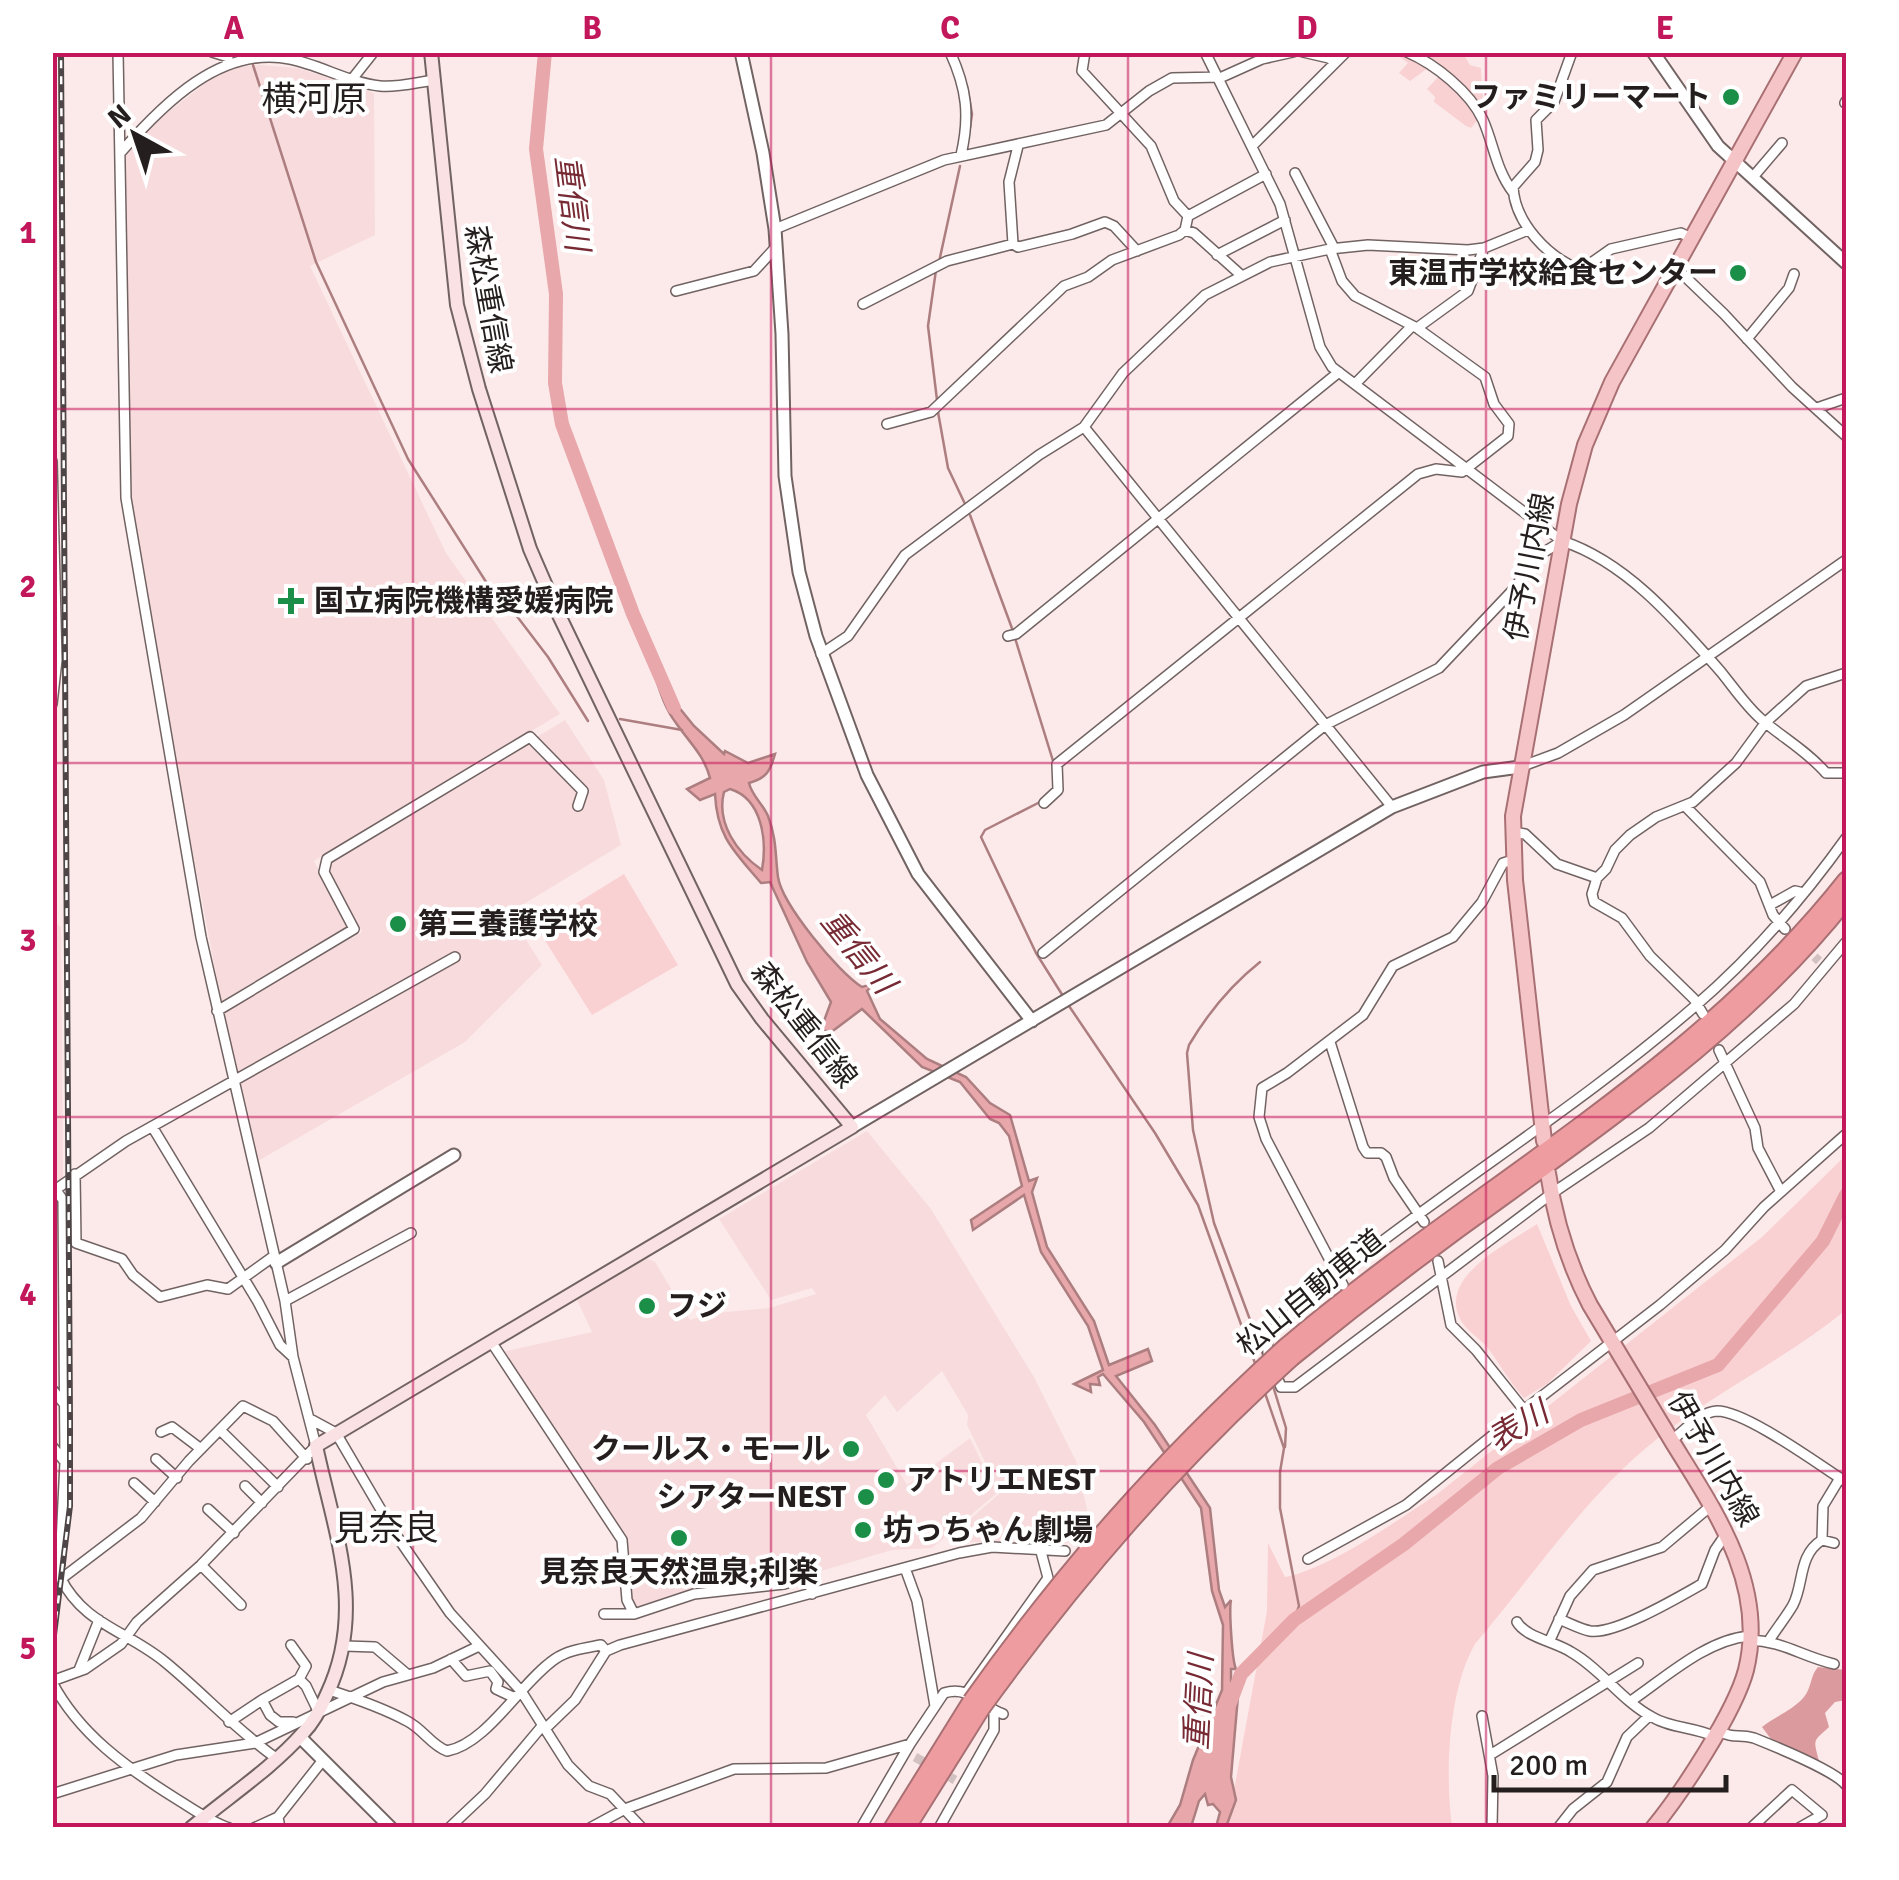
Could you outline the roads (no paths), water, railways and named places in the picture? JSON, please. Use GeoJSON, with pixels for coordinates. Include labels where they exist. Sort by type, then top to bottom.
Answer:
{"type":"FeatureCollection","features":[{"type":"Feature","properties":{"kind":"highway","name":"松山自動車道"},"geometry":{"type":"LineString","coordinates":[[892,1828],[1046,1621],[1116,1535],[1289,1352],[1381,1270],[1688,1040],[1791,944],[1846,880]]}},
{"type":"Feature","properties":{"kind":"highway","name":"松山自動車道"},"geometry":{"type":"LineString","coordinates":[[1289,1352],[1623,1109],[1697,1050],[1754,1001],[1846,900]]}},
{"type":"Feature","properties":{"kind":"highway","name":"松山自動車道"},"geometry":{"type":"LineString","coordinates":[[907,1828],[983,1705]]}},
{"type":"Feature","properties":{"kind":"main road","name":"森松重信線"},"geometry":{"type":"LineString","coordinates":[[316,1446],[852,1127],[770,1030],[737,984],[530,549],[478,389],[457,304],[431,52]]}},
{"type":"Feature","properties":{"kind":"main road","name":"伊予川内線"},"geometry":{"type":"LineString","coordinates":[[1543,1133],[1512,832],[1520,768],[1578,467],[1612,382],[1795,52]]}},
{"type":"Feature","properties":{"kind":"main road","name":"伊予川内線"},"geometry":{"type":"LineString","coordinates":[[1548,1173],[1574,1272],[1728,1534],[1745,1588],[1749,1638],[1742,1682],[1715,1733],[1652,1828]]}},
{"type":"Feature","properties":{"kind":"main road"},"geometry":{"type":"LineString","coordinates":[[191,1828],[205,1822],[300,1737],[330,1690],[345,1646],[348,1618],[343,1565],[316,1446]]}},
{"type":"Feature","properties":{"kind":"street"},"geometry":{"type":"LineString","coordinates":[[118,52],[126,498],[138,585],[217,1010],[316,1446],[202,1565],[137,1622],[122,1644],[85,1669],[52,1682],[87,1730],[130,1769],[205,1822],[229,1828]]}},
{"type":"Feature","properties":{"kind":"street"},"geometry":{"type":"LineString","coordinates":[[212,52],[228,57],[227,64]]}},
{"type":"Feature","properties":{"kind":"street"},"geometry":{"type":"LineString","coordinates":[[741,52],[763,153],[776,247],[783,445],[791,527],[821,654],[867,775],[918,874],[1032,1021]]}},
{"type":"Feature","properties":{"kind":"street"},"geometry":{"type":"LineString","coordinates":[[950,52],[968,103],[961,155]]}},
{"type":"Feature","properties":{"kind":"street"},"geometry":{"type":"LineString","coordinates":[[1085,52],[1082,72],[1151,146],[1174,201],[1188,216]]}},
{"type":"Feature","properties":{"kind":"street"},"geometry":{"type":"LineString","coordinates":[[1204,52],[1285,220],[1327,361],[1562,541],[1580,548],[1632,582],[1766,722],[1826,773],[1846,772]]}},
{"type":"Feature","properties":{"kind":"street"},"geometry":{"type":"LineString","coordinates":[[774,229],[961,155],[1106,125],[1149,90],[1172,78],[1217,77],[1262,59],[1293,52]]}},
{"type":"Feature","properties":{"kind":"street"},"geometry":{"type":"LineString","coordinates":[[1304,52],[1331,58]]}},
{"type":"Feature","properties":{"kind":"street"},"geometry":{"type":"LineString","coordinates":[[1252,146],[1331,58],[1346,52]]}},
{"type":"Feature","properties":{"kind":"street"},"geometry":{"type":"LineString","coordinates":[[1408,52],[1452,82],[1472,102],[1484,121],[1502,176],[1528,230],[1537,241],[1581,270],[1617,247],[1681,232],[1693,239]]}},
{"type":"Feature","properties":{"kind":"street"},"geometry":{"type":"LineString","coordinates":[[1513,193],[1516,183],[1535,162],[1536,120],[1554,102],[1572,52]]}},
{"type":"Feature","properties":{"kind":"street"},"geometry":{"type":"LineString","coordinates":[[1653,52],[1703,126],[1735,162],[1846,263]]}},
{"type":"Feature","properties":{"kind":"street"},"geometry":{"type":"LineString","coordinates":[[120,154],[167,106],[209,73],[257,54],[287,58],[384,86],[435,80]]}},
{"type":"Feature","properties":{"kind":"street"},"geometry":{"type":"LineString","coordinates":[[353,78],[372,54]]}},
{"type":"Feature","properties":{"kind":"street"},"geometry":{"type":"LineString","coordinates":[[1753,177],[1782,142]]}},
{"type":"Feature","properties":{"kind":"street"},"geometry":{"type":"LineString","coordinates":[[1013,244],[1009,182],[1018,146]]}},
{"type":"Feature","properties":{"kind":"street"},"geometry":{"type":"LineString","coordinates":[[1044,804],[1058,790],[1058,764],[1418,474],[1428,470],[1462,472],[1508,436],[1509,424],[1494,404],[1485,377],[1415,327],[1348,290],[1295,173]]}},
{"type":"Feature","properties":{"kind":"street"},"geometry":{"type":"LineString","coordinates":[[1184,230],[1188,216],[1266,174]]}},
{"type":"Feature","properties":{"kind":"street"},"geometry":{"type":"LineString","coordinates":[[1217,255],[1285,220]]}},
{"type":"Feature","properties":{"kind":"street"},"geometry":{"type":"LineString","coordinates":[[863,304],[938,266],[1013,244],[1072,234],[1104,222],[1114,226],[1137,252]]}},
{"type":"Feature","properties":{"kind":"street"},"geometry":{"type":"LineString","coordinates":[[887,424],[932,412],[1064,286],[1088,277],[1112,260],[1184,230],[1194,233],[1242,276]]}},
{"type":"Feature","properties":{"kind":"street"},"geometry":{"type":"LineString","coordinates":[[821,654],[848,636],[905,555],[1084,426],[1123,373],[1192,306],[1242,276],[1270,262],[1332,248],[1484,248],[1528,230]]}},
{"type":"Feature","properties":{"kind":"street"},"geometry":{"type":"LineString","coordinates":[[754,272],[776,247]]}},
{"type":"Feature","properties":{"kind":"street"},"geometry":{"type":"LineString","coordinates":[[1355,384],[1415,327],[1468,292],[1484,248]]}},
{"type":"Feature","properties":{"kind":"street"},"geometry":{"type":"LineString","coordinates":[[1676,268],[1792,388],[1846,436]]}},
{"type":"Feature","properties":{"kind":"street"},"geometry":{"type":"LineString","coordinates":[[676,291],[754,272],[779,278]]}},
{"type":"Feature","properties":{"kind":"street"},"geometry":{"type":"LineString","coordinates":[[1747,339],[1789,288],[1794,274]]}},
{"type":"Feature","properties":{"kind":"street"},"geometry":{"type":"LineString","coordinates":[[1008,636],[1016,634],[1339,372]]}},
{"type":"Feature","properties":{"kind":"street"},"geometry":{"type":"LineString","coordinates":[[1817,408],[1846,398]]}},
{"type":"Feature","properties":{"kind":"street"},"geometry":{"type":"LineString","coordinates":[[1084,426],[1392,807]]}},
{"type":"Feature","properties":{"kind":"street"},"geometry":{"type":"LineString","coordinates":[[52,461],[57,660],[52,704]]}},
{"type":"Feature","properties":{"kind":"street"},"geometry":{"type":"LineString","coordinates":[[1043,953],[1324,725],[1439,668],[1541,554],[1562,541]]}},
{"type":"Feature","properties":{"kind":"street"},"geometry":{"type":"LineString","coordinates":[[852,1127],[1392,807],[1482,772],[1520,768],[1558,754],[1708,658],[1846,560]]}},
{"type":"Feature","properties":{"kind":"street"},"geometry":{"type":"LineString","coordinates":[[1700,1009],[1658,965],[1622,918],[1594,902],[1592,894],[1598,878],[1615,850],[1630,835],[1665,812],[1686,807],[1736,762],[1766,722],[1806,686],[1846,674]]}},
{"type":"Feature","properties":{"kind":"street"},"geometry":{"type":"LineString","coordinates":[[217,1010],[354,929],[324,872],[327,859],[530,737],[584,791],[578,806]]}},
{"type":"Feature","properties":{"kind":"street"},"geometry":{"type":"LineString","coordinates":[[1686,807],[1753,874],[1782,926]]}},
{"type":"Feature","properties":{"kind":"street"},"geometry":{"type":"LineString","coordinates":[[1512,832],[1526,834],[1557,864],[1598,878]]}},
{"type":"Feature","properties":{"kind":"street"},"geometry":{"type":"LineString","coordinates":[[1846,838],[1782,926],[1700,1009],[1543,1133],[1338,1274],[1267,1335],[1268,1353],[1281,1387],[1294,1387],[1551,1194],[1649,1128],[1794,1004],[1822,964],[1846,942]]}},
{"type":"Feature","properties":{"kind":"street"},"geometry":{"type":"LineString","coordinates":[[1343,1285],[1282,1171],[1259,1117],[1262,1088],[1363,1015],[1394,966],[1453,936],[1482,902],[1503,863],[1513,860]]}},
{"type":"Feature","properties":{"kind":"street"},"geometry":{"type":"LineString","coordinates":[[1770,905],[1796,891],[1804,893]]}},
{"type":"Feature","properties":{"kind":"street"},"geometry":{"type":"LineString","coordinates":[[56,1573],[60,1564],[65,1462],[64,1227],[63,1200],[54,1191],[75,1174],[232,1080],[455,958]]}},
{"type":"Feature","properties":{"kind":"street"},"geometry":{"type":"LineString","coordinates":[[1330,1042],[1362,1147],[1367,1153],[1385,1155],[1398,1184],[1421,1217]]}},
{"type":"Feature","properties":{"kind":"street"},"geometry":{"type":"LineString","coordinates":[[1720,1050],[1754,1128],[1758,1148],[1780,1192]]}},
{"type":"Feature","properties":{"kind":"street"},"geometry":{"type":"LineString","coordinates":[[152,1128],[244,1278],[280,1345],[293,1357]]}},
{"type":"Feature","properties":{"kind":"street"},"geometry":{"type":"LineString","coordinates":[[1308,1559],[1406,1506],[1524,1410],[1614,1344],[1725,1250],[1780,1192],[1846,1134]]}},
{"type":"Feature","properties":{"kind":"street"},"geometry":{"type":"LineString","coordinates":[[75,1174],[76,1243],[122,1259],[160,1297],[207,1285],[228,1289],[454,1154]]}},
{"type":"Feature","properties":{"kind":"street"},"geometry":{"type":"LineString","coordinates":[[52,1237],[64,1227]]}},
{"type":"Feature","properties":{"kind":"street"},"geometry":{"type":"LineString","coordinates":[[285,1301],[410,1233]]}},
{"type":"Feature","properties":{"kind":"street"},"geometry":{"type":"LineString","coordinates":[[1438,1261],[1451,1325],[1524,1410]]}},
{"type":"Feature","properties":{"kind":"street"},"geometry":{"type":"LineString","coordinates":[[52,1275],[64,1263]]}},
{"type":"Feature","properties":{"kind":"street"},"geometry":{"type":"LineString","coordinates":[[1361,1317],[1370,1329]]}},
{"type":"Feature","properties":{"kind":"street"},"geometry":{"type":"LineString","coordinates":[[492,1343],[622,1540],[628,1600],[634,1614]]}},
{"type":"Feature","properties":{"kind":"street"},"geometry":{"type":"LineString","coordinates":[[52,1389],[63,1404]]}},
{"type":"Feature","properties":{"kind":"street"},"geometry":{"type":"LineString","coordinates":[[52,1409],[63,1404]]}},
{"type":"Feature","properties":{"kind":"street"},"geometry":{"type":"LineString","coordinates":[[56,1573],[141,1518],[243,1406],[273,1421],[307,1459]]}},
{"type":"Feature","properties":{"kind":"street"},"geometry":{"type":"LineString","coordinates":[[1670,1439],[1708,1413],[1726,1413],[1752,1423],[1843,1480],[1823,1506],[1822,1540]]}},
{"type":"Feature","properties":{"kind":"street"},"geometry":{"type":"LineString","coordinates":[[312,1420],[336,1433],[394,1532],[450,1613],[544,1727],[579,1777],[589,1786],[610,1794],[642,1828]]}},
{"type":"Feature","properties":{"kind":"street"},"geometry":{"type":"LineString","coordinates":[[161,1432],[172,1427],[201,1449]]}},
{"type":"Feature","properties":{"kind":"street"},"geometry":{"type":"LineString","coordinates":[[220,1430],[278,1487]]}},
{"type":"Feature","properties":{"kind":"street"},"geometry":{"type":"LineString","coordinates":[[52,1446],[65,1462]]}},
{"type":"Feature","properties":{"kind":"street"},"geometry":{"type":"LineString","coordinates":[[156,1459],[177,1478]]}},
{"type":"Feature","properties":{"kind":"street"},"geometry":{"type":"LineString","coordinates":[[134,1483],[156,1502]]}},
{"type":"Feature","properties":{"kind":"street"},"geometry":{"type":"LineString","coordinates":[[245,1486],[262,1503]]}},
{"type":"Feature","properties":{"kind":"street"},"geometry":{"type":"LineString","coordinates":[[1550,1640],[1575,1588],[1593,1570],[1662,1547],[1712,1505]]}},
{"type":"Feature","properties":{"kind":"street"},"geometry":{"type":"LineString","coordinates":[[208,1508],[234,1532]]}},
{"type":"Feature","properties":{"kind":"street"},"geometry":{"type":"LineString","coordinates":[[1559,1620],[1593,1632],[1666,1605],[1702,1584],[1715,1550],[1728,1534]]}},
{"type":"Feature","properties":{"kind":"street"},"geometry":{"type":"LineString","coordinates":[[1770,1639],[1795,1602],[1811,1548],[1822,1540],[1834,1542]]}},
{"type":"Feature","properties":{"kind":"street"},"geometry":{"type":"LineString","coordinates":[[448,1828],[485,1794],[544,1727],[576,1700],[606,1650],[992,1547],[1066,1551]]}},
{"type":"Feature","properties":{"kind":"street"},"geometry":{"type":"LineString","coordinates":[[983,1705],[1048,1578],[1040,1548]]}},
{"type":"Feature","properties":{"kind":"street"},"geometry":{"type":"LineString","coordinates":[[202,1565],[241,1605]]}},
{"type":"Feature","properties":{"kind":"street"},"geometry":{"type":"LineString","coordinates":[[905,1568],[916,1601],[934,1706]]}},
{"type":"Feature","properties":{"kind":"street"},"geometry":{"type":"LineString","coordinates":[[56,1573],[71,1598],[98,1620],[148,1648],[229,1722],[276,1758]]}},
{"type":"Feature","properties":{"kind":"street"},"geometry":{"type":"LineString","coordinates":[[604,1614],[634,1614],[694,1594],[784,1584],[804,1578],[809,1580],[812,1594]]}},
{"type":"Feature","properties":{"kind":"street"},"geometry":{"type":"LineString","coordinates":[[85,1669],[80,1670],[98,1620]]}},
{"type":"Feature","properties":{"kind":"street"},"geometry":{"type":"LineString","coordinates":[[1517,1622],[1522,1630],[1578,1656],[1649,1716],[1734,1739],[1751,1737],[1825,1768],[1846,1785]]}},
{"type":"Feature","properties":{"kind":"street"},"geometry":{"type":"LineString","coordinates":[[1631,1701],[1704,1652],[1735,1637],[1770,1639],[1815,1660],[1834,1664]]}},
{"type":"Feature","properties":{"kind":"street"},"geometry":{"type":"LineString","coordinates":[[229,1722],[299,1679],[306,1666],[290,1645]]}},
{"type":"Feature","properties":{"kind":"street"},"geometry":{"type":"LineString","coordinates":[[330,1690],[404,1719],[447,1750],[467,1744],[561,1656],[601,1645],[606,1650]]}},
{"type":"Feature","properties":{"kind":"street"},"geometry":{"type":"LineString","coordinates":[[345,1646],[374,1647],[408,1676]]}},
{"type":"Feature","properties":{"kind":"street"},"geometry":{"type":"LineString","coordinates":[[52,1794],[176,1754],[255,1743],[383,1682],[408,1676],[479,1646]]}},
{"type":"Feature","properties":{"kind":"street"},"geometry":{"type":"LineString","coordinates":[[451,1659],[466,1676],[490,1671],[498,1682],[496,1689],[518,1695]]}},
{"type":"Feature","properties":{"kind":"street"},"geometry":{"type":"LineString","coordinates":[[1490,1755],[1638,1664]]}},
{"type":"Feature","properties":{"kind":"street"},"geometry":{"type":"LineString","coordinates":[[299,1679],[318,1712]]}},
{"type":"Feature","properties":{"kind":"street"},"geometry":{"type":"LineString","coordinates":[[861,1828],[934,1706],[944,1693],[957,1690],[983,1705],[994,1730],[960,1783],[939,1828]]}},
{"type":"Feature","properties":{"kind":"street"},"geometry":{"type":"LineString","coordinates":[[262,1700],[279,1722],[298,1722]]}},
{"type":"Feature","properties":{"kind":"street"},"geometry":{"type":"LineString","coordinates":[[1482,1716],[1490,1755],[1492,1828]]}},
{"type":"Feature","properties":{"kind":"street"},"geometry":{"type":"LineString","coordinates":[[1558,1828],[1573,1809],[1608,1782],[1627,1737],[1649,1716]]}},
{"type":"Feature","properties":{"kind":"street"},"geometry":{"type":"LineString","coordinates":[[300,1737],[391,1828]]}},
{"type":"Feature","properties":{"kind":"street"},"geometry":{"type":"LineString","coordinates":[[590,1828],[625,1809],[734,1769],[826,1768],[910,1751]]}},
{"type":"Feature","properties":{"kind":"street"},"geometry":{"type":"LineString","coordinates":[[254,1828],[279,1822],[323,1760]]}},
{"type":"Feature","properties":{"kind":"street"},"geometry":{"type":"LineString","coordinates":[[1750,1828],[1792,1790],[1822,1815],[1799,1828]]}},
{"type":"Feature","properties":{"kind":"waterway","name":"重信川"},"geometry":{"type":"LineString","coordinates":[[545,52],[536,149],[556,294],[555,383],[562,424],[633,614],[674,708]]}},
{"type":"Feature","properties":{"kind":"waterway"},"geometry":{"type":"LineString","coordinates":[[253,65],[316,262],[408,459],[488,585],[548,657],[588,721]]}},
{"type":"Feature","properties":{"kind":"waterway"},"geometry":{"type":"LineString","coordinates":[[967,86],[970,128]]}},
{"type":"Feature","properties":{"kind":"waterway"},"geometry":{"type":"LineString","coordinates":[[939,262],[960,166]]}},
{"type":"Feature","properties":{"kind":"waterway"},"geometry":{"type":"LineString","coordinates":[[936,270],[928,326],[937,400]]}},
{"type":"Feature","properties":{"kind":"waterway"},"geometry":{"type":"LineString","coordinates":[[938,412],[948,468],[965,504]]}},
{"type":"Feature","properties":{"kind":"waterway"},"geometry":{"type":"LineString","coordinates":[[970,515],[1013,631]]}},
{"type":"Feature","properties":{"kind":"waterway"},"geometry":{"type":"LineString","coordinates":[[1015,638],[1054,764]]}},
{"type":"Feature","properties":{"kind":"waterway"},"geometry":{"type":"LineString","coordinates":[[620,719],[682,730]]}},
{"type":"Feature","properties":{"kind":"waterway"},"geometry":{"type":"LineString","coordinates":[[1042,801],[985,830],[981,837],[1036,953],[1063,996]]}},
{"type":"Feature","properties":{"kind":"waterway"},"geometry":{"type":"LineString","coordinates":[[1260,962],[1212,1011],[1187,1053],[1193,1130],[1214,1223],[1265,1360]]}},
{"type":"Feature","properties":{"kind":"waterway"},"geometry":{"type":"LineString","coordinates":[[1067,1003],[1155,1133],[1198,1205],[1256,1366]]}},
{"type":"Feature","properties":{"kind":"waterway","name":"表川"},"geometry":{"type":"LineString","coordinates":[[1230,1703],[1241,1674],[1294,1620],[1404,1544],[1498,1468],[1581,1420],[1718,1365],[1823,1241],[1846,1195]]}},
{"type":"Feature","properties":{"kind":"waterway"},"geometry":{"type":"LineString","coordinates":[[1273,1386],[1286,1428],[1285,1447]]}},
{"type":"Feature","properties":{"kind":"waterway"},"geometry":{"type":"LineString","coordinates":[[1265,1393],[1284,1448],[1280,1508],[1299,1606],[1294,1620]]}},
{"type":"Feature","properties":{"kind":"tunnel"},"geometry":{"type":"LineString","coordinates":[[1785,929],[1819,961]]}},
{"type":"Feature","properties":{"kind":"tunnel"},"geometry":{"type":"LineString","coordinates":[[915,1757],[955,1780]]}},
{"type":"Feature","properties":{"kind":"railway"},"geometry":{"type":"LineString","coordinates":[[52,1651],[70,1506],[61,52]]}},
{"type":"Feature","properties":{"kind":"place","name":"ファミリーマート"},"geometry":{"type":"Point","coordinates":[1731,97]}},
{"type":"Feature","properties":{"kind":"place","name":"東温市学校給食センター"},"geometry":{"type":"Point","coordinates":[1738,273]}},
{"type":"Feature","properties":{"kind":"place","name":"国立病院機構愛媛病院"},"geometry":{"type":"Point","coordinates":[291,601]}},
{"type":"Feature","properties":{"kind":"place","name":"第三養護学校"},"geometry":{"type":"Point","coordinates":[398,924]}},
{"type":"Feature","properties":{"kind":"place","name":"フジ"},"geometry":{"type":"Point","coordinates":[647,1306]}},
{"type":"Feature","properties":{"kind":"place","name":"クールス・モール"},"geometry":{"type":"Point","coordinates":[851,1449]}},
{"type":"Feature","properties":{"kind":"place","name":"アトリエNEST"},"geometry":{"type":"Point","coordinates":[886,1480]}},
{"type":"Feature","properties":{"kind":"place","name":"シアターNEST"},"geometry":{"type":"Point","coordinates":[866,1497]}},
{"type":"Feature","properties":{"kind":"place","name":"坊っちゃん劇場"},"geometry":{"type":"Point","coordinates":[863,1530]}},
{"type":"Feature","properties":{"kind":"place","name":"見奈良天然温泉;利楽"},"geometry":{"type":"Point","coordinates":[679,1538]}},
{"type":"Feature","properties":{"kind":"district","name":"横河原"},"geometry":{"type":"Point","coordinates":[314,99]}},
{"type":"Feature","properties":{"kind":"district","name":"見奈良"},"geometry":{"type":"Point","coordinates":[386,1528]}}]}
